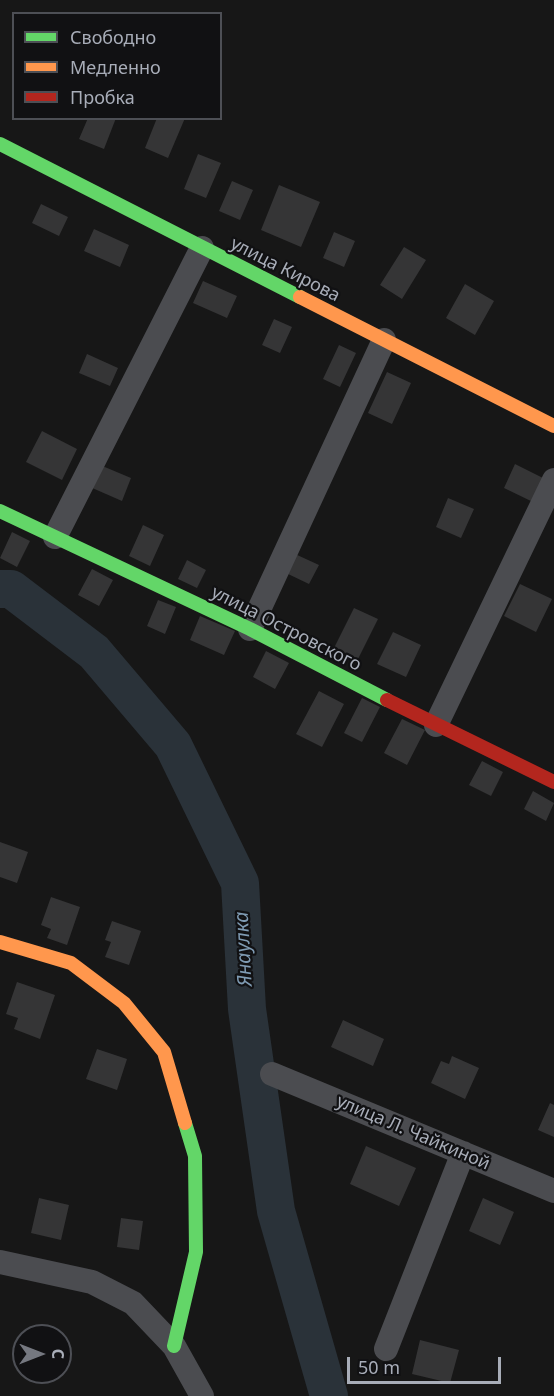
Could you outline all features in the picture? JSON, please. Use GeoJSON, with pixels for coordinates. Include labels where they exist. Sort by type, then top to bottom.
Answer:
{"type":"FeatureCollection","features":[{"type":"Feature","properties":{"kind":"street","name":"улица Кирова"},"geometry":{"type":"LineString","coordinates":[[0,144],[554,426]]}},
{"type":"Feature","properties":{"kind":"street"},"geometry":{"type":"LineString","coordinates":[[55,537],[202,248]]}},
{"type":"Feature","properties":{"kind":"street"},"geometry":{"type":"LineString","coordinates":[[250,629],[384,340]]}},
{"type":"Feature","properties":{"kind":"street"},"geometry":{"type":"LineString","coordinates":[[436,725],[554,480]]}},
{"type":"Feature","properties":{"kind":"street","name":"улица Островского"},"geometry":{"type":"LineString","coordinates":[[0,511],[250,629],[436,725],[554,782]]}},
{"type":"Feature","properties":{"kind":"street"},"geometry":{"type":"LineString","coordinates":[[0,942],[71,963],[124,1003],[164,1052],[195,1156],[196,1252],[174,1346]]}},
{"type":"Feature","properties":{"kind":"street","name":"улица Л. Чайкиной"},"geometry":{"type":"LineString","coordinates":[[272,1074],[554,1191]]}},
{"type":"Feature","properties":{"kind":"street"},"geometry":{"type":"LineString","coordinates":[[386,1349],[463,1153]]}},
{"type":"Feature","properties":{"kind":"street"},"geometry":{"type":"LineString","coordinates":[[0,1262],[92,1282],[134,1303],[174,1346],[202,1396]]}},
{"type":"Feature","properties":{"kind":"building"},"geometry":{"type":"Polygon","coordinates":[[[87,120],[115,120],[104,149],[79,139],[87,120]]]}},
{"type":"Feature","properties":{"kind":"building"},"geometry":{"type":"Polygon","coordinates":[[[156,120],[184,120],[168,158],[145,148],[156,120]]]}},
{"type":"Feature","properties":{"kind":"building"},"geometry":{"type":"Polygon","coordinates":[[[198,154],[221,163],[206,198],[184,189],[198,154]]]}},
{"type":"Feature","properties":{"kind":"building"},"geometry":{"type":"Polygon","coordinates":[[[232,181],[253,190],[240,220],[219,211],[232,181]]]}},
{"type":"Feature","properties":{"kind":"building"},"geometry":{"type":"Polygon","coordinates":[[[279,185],[320,202],[301,247],[261,230],[279,185]]]}},
{"type":"Feature","properties":{"kind":"building"},"geometry":{"type":"Polygon","coordinates":[[[41,204],[68,217],[59,236],[32,223],[41,204]]]}},
{"type":"Feature","properties":{"kind":"building"},"geometry":{"type":"Polygon","coordinates":[[[94,229],[129,245],[120,267],[84,251],[94,229]]]}},
{"type":"Feature","properties":{"kind":"building"},"geometry":{"type":"Polygon","coordinates":[[[334,232],[355,241],[344,267],[323,258],[334,232]]]}},
{"type":"Feature","properties":{"kind":"building"},"geometry":{"type":"Polygon","coordinates":[[[404,247],[426,260],[402,299],[380,285],[404,247]]]}},
{"type":"Feature","properties":{"kind":"building"},"geometry":{"type":"Polygon","coordinates":[[[203,281],[237,296],[227,318],[193,303],[203,281]]]}},
{"type":"Feature","properties":{"kind":"building"},"geometry":{"type":"Polygon","coordinates":[[[465,284],[494,301],[475,335],[446,318],[465,284]]]}},
{"type":"Feature","properties":{"kind":"building"},"geometry":{"type":"Polygon","coordinates":[[[274,319],[292,327],[280,353],[262,345],[274,319]]]}},
{"type":"Feature","properties":{"kind":"building"},"geometry":{"type":"Polygon","coordinates":[[[339,345],[356,353],[340,387],[323,379],[339,345]]]}},
{"type":"Feature","properties":{"kind":"building"},"geometry":{"type":"Polygon","coordinates":[[[87,354],[118,368],[110,386],[79,373],[87,354]]]}},
{"type":"Feature","properties":{"kind":"building"},"geometry":{"type":"Polygon","coordinates":[[[387,372],[411,383],[392,424],[368,413],[387,372]]]}},
{"type":"Feature","properties":{"kind":"building"},"geometry":{"type":"Polygon","coordinates":[[[42,431],[77,449],[62,480],[26,462],[42,431]]]}},
{"type":"Feature","properties":{"kind":"building"},"geometry":{"type":"Polygon","coordinates":[[[515,464],[545,479],[533,502],[504,488],[515,464]]]}},
{"type":"Feature","properties":{"kind":"building"},"geometry":{"type":"Polygon","coordinates":[[[100,465],[131,478],[122,501],[90,487],[100,465]]]}},
{"type":"Feature","properties":{"kind":"building"},"geometry":{"type":"Polygon","coordinates":[[[448,498],[474,509],[461,538],[436,527],[448,498]]]}},
{"type":"Feature","properties":{"kind":"building"},"geometry":{"type":"Polygon","coordinates":[[[143,525],[164,535],[150,566],[129,556],[143,525]]]}},
{"type":"Feature","properties":{"kind":"building"},"geometry":{"type":"Polygon","coordinates":[[[12,532],[30,541],[17,567],[0,558],[12,532]]]}},
{"type":"Feature","properties":{"kind":"building"},"geometry":{"type":"Polygon","coordinates":[[[295,554],[319,565],[309,584],[286,573],[295,554]]]}},
{"type":"Feature","properties":{"kind":"building"},"geometry":{"type":"Polygon","coordinates":[[[187,560],[206,570],[197,588],[178,579],[187,560]]]}},
{"type":"Feature","properties":{"kind":"building"},"geometry":{"type":"Polygon","coordinates":[[[92,569],[113,580],[99,606],[78,595],[92,569]]]}},
{"type":"Feature","properties":{"kind":"building"},"geometry":{"type":"Polygon","coordinates":[[[520,584],[552,599],[536,632],[504,616],[520,584]]]}},
{"type":"Feature","properties":{"kind":"building"},"geometry":{"type":"Polygon","coordinates":[[[158,600],[176,607],[165,634],[147,626],[158,600]]]}},
{"type":"Feature","properties":{"kind":"building"},"geometry":{"type":"Polygon","coordinates":[[[354,608],[378,619],[357,661],[333,650],[354,608]]]}},
{"type":"Feature","properties":{"kind":"building"},"geometry":{"type":"Polygon","coordinates":[[[200,616],[235,631],[224,655],[190,640],[200,616]]]}},
{"type":"Feature","properties":{"kind":"building"},"geometry":{"type":"Polygon","coordinates":[[[393,632],[421,645],[406,677],[377,664],[393,632]]]}},
{"type":"Feature","properties":{"kind":"building"},"geometry":{"type":"Polygon","coordinates":[[[266,651],[289,663],[275,689],[253,677],[266,651]]]}},
{"type":"Feature","properties":{"kind":"building"},"geometry":{"type":"Polygon","coordinates":[[[319,691],[344,704],[322,747],[296,734],[319,691]]]}},
{"type":"Feature","properties":{"kind":"building"},"geometry":{"type":"Polygon","coordinates":[[[362,698],[380,707],[362,742],[344,733],[362,698]]]}},
{"type":"Feature","properties":{"kind":"building"},"geometry":{"type":"Polygon","coordinates":[[[402,719],[425,730],[407,765],[384,753],[402,719]]]}},
{"type":"Feature","properties":{"kind":"building"},"geometry":{"type":"Polygon","coordinates":[[[482,761],[503,772],[491,796],[469,785],[482,761]]]}},
{"type":"Feature","properties":{"kind":"building"},"geometry":{"type":"Polygon","coordinates":[[[533,791],[554,803],[546,821],[524,809],[533,791]]]}},
{"type":"Feature","properties":{"kind":"building"},"geometry":{"type":"Polygon","coordinates":[[[0,842],[28,852],[17,883],[0,877],[0,842]]]}},
{"type":"Feature","properties":{"kind":"building"},"geometry":{"type":"Polygon","coordinates":[[[51,897],[80,907],[67,945],[47,938],[51,929],[41,925],[51,897]]]}},
{"type":"Feature","properties":{"kind":"building"},"geometry":{"type":"Polygon","coordinates":[[[112,921],[141,931],[129,965],[105,957],[111,942],[105,940],[112,921]]]}},
{"type":"Feature","properties":{"kind":"building"},"geometry":{"type":"Polygon","coordinates":[[[17,982],[55,995],[40,1039],[14,1029],[18,1018],[6,1014],[17,982]]]}},
{"type":"Feature","properties":{"kind":"building"},"geometry":{"type":"Polygon","coordinates":[[[343,1020],[384,1039],[373,1066],[331,1047],[343,1020]]]}},
{"type":"Feature","properties":{"kind":"building"},"geometry":{"type":"Polygon","coordinates":[[[97,1049],[127,1059],[117,1090],[86,1079],[97,1049]]]}},
{"type":"Feature","properties":{"kind":"building"},"geometry":{"type":"Polygon","coordinates":[[[452,1056],[479,1068],[465,1099],[431,1083],[441,1061],[449,1064],[452,1056]]]}},
{"type":"Feature","properties":{"kind":"building"},"geometry":{"type":"Polygon","coordinates":[[[550,1103],[554,1105],[554,1137],[538,1130],[550,1103]]]}},
{"type":"Feature","properties":{"kind":"building"},"geometry":{"type":"Polygon","coordinates":[[[366,1146],[416,1168],[399,1206],[350,1184],[366,1146]]]}},
{"type":"Feature","properties":{"kind":"building"},"geometry":{"type":"Polygon","coordinates":[[[39,1198],[69,1205],[61,1240],[31,1233],[39,1198]]]}},
{"type":"Feature","properties":{"kind":"building"},"geometry":{"type":"Polygon","coordinates":[[[483,1198],[514,1212],[500,1245],[469,1231],[483,1198]]]}},
{"type":"Feature","properties":{"kind":"building"},"geometry":{"type":"Polygon","coordinates":[[[121,1218],[143,1221],[139,1250],[117,1247],[121,1218]]]}},
{"type":"Feature","properties":{"kind":"building"},"geometry":{"type":"Polygon","coordinates":[[[420,1340],[459,1350],[450,1383],[412,1374],[420,1340]]]}},
{"type":"Feature","properties":{"kind":"waterway","name":"Янаулка"},"geometry":{"type":"LineString","coordinates":[[0,589],[11,589],[94,652],[173,745],[240,883],[247,1009],[276,1211],[329,1396]]}},
{"type":"Feature","properties":{"kind":"traffic: fast"},"geometry":{"type":"LineString","coordinates":[[0,144],[300,297]]}},
{"type":"Feature","properties":{"kind":"traffic: fast"},"geometry":{"type":"LineString","coordinates":[[0,511],[250,629],[387,700]]}},
{"type":"Feature","properties":{"kind":"traffic: fast"},"geometry":{"type":"LineString","coordinates":[[174,1346],[196,1252],[195,1156],[185,1123]]}},
{"type":"Feature","properties":{"kind":"traffic: slow"},"geometry":{"type":"LineString","coordinates":[[300,297],[554,426]]}},
{"type":"Feature","properties":{"kind":"traffic: slow"},"geometry":{"type":"LineString","coordinates":[[0,942],[71,963],[124,1003],[164,1052],[185,1123]]}},
{"type":"Feature","properties":{"kind":"traffic: jam"},"geometry":{"type":"LineString","coordinates":[[387,700],[554,782]]}}]}
